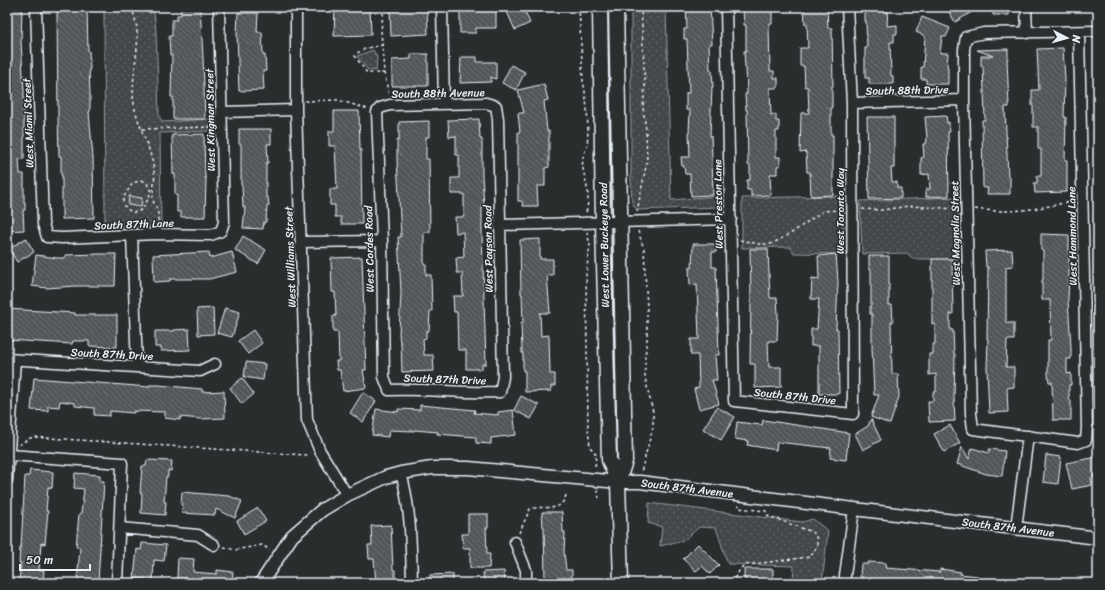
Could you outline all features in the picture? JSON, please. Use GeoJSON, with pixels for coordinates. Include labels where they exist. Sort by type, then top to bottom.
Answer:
{"type":"FeatureCollection","features":[{"type":"Feature","properties":{"kind":"main road","name":"West Lower Buckeye Road"},"geometry":{"type":"LineString","coordinates":[[600,7],[603,223],[609,460],[618,482]]}},
{"type":"Feature","properties":{"kind":"main road","name":"West Lower Buckeye Road"},"geometry":{"type":"LineString","coordinates":[[616,7],[625,461],[618,482],[621,583]]}},
{"type":"Feature","properties":{"kind":"street","name":"West Miami Street"},"geometry":{"type":"LineString","coordinates":[[36,7],[43,224],[47,237]]}},
{"type":"Feature","properties":{"kind":"street","name":"West Kingman Street"},"geometry":{"type":"LineString","coordinates":[[219,7],[224,222],[221,232]]}},
{"type":"Feature","properties":{"kind":"street","name":"West Williams Street"},"geometry":{"type":"LineString","coordinates":[[296,7],[297,106],[307,420],[319,449],[347,495]]}},
{"type":"Feature","properties":{"kind":"street"},"geometry":{"type":"LineString","coordinates":[[442,7],[444,104]]}},
{"type":"Feature","properties":{"kind":"street","name":"West Preston Lane"},"geometry":{"type":"LineString","coordinates":[[726,7],[734,401]]}},
{"type":"Feature","properties":{"kind":"street","name":"West Toronto Way"},"geometry":{"type":"LineString","coordinates":[[847,7],[852,103],[853,414]]}},
{"type":"Feature","properties":{"kind":"street"},"geometry":{"type":"LineString","coordinates":[[1026,7],[1027,33],[1098,31]]}},
{"type":"Feature","properties":{"kind":"street","name":"West Hammond Lane"},"geometry":{"type":"LineString","coordinates":[[1028,436],[1078,443],[1086,440],[1079,32]]}},
{"type":"Feature","properties":{"kind":"street","name":"West Magnolia Street"},"geometry":{"type":"LineString","coordinates":[[1027,33],[984,33],[966,37],[964,49],[964,100],[971,413],[974,429],[1028,436]]}},
{"type":"Feature","properties":{"kind":"street","name":"South 88th Drive"},"geometry":{"type":"LineString","coordinates":[[852,103],[964,100]]}},
{"type":"Feature","properties":{"kind":"street","name":"South 88th Avenue"},"geometry":{"type":"LineString","coordinates":[[382,108],[486,103],[496,106]]}},
{"type":"Feature","properties":{"kind":"street"},"geometry":{"type":"LineString","coordinates":[[222,112],[297,106]]}},
{"type":"Feature","properties":{"kind":"street","name":"West Payson Road"},"geometry":{"type":"LineString","coordinates":[[496,106],[498,119],[503,378],[500,392]]}},
{"type":"Feature","properties":{"kind":"street","name":"West Cordes Road"},"geometry":{"type":"LineString","coordinates":[[382,108],[384,377],[389,390]]}},
{"type":"Feature","properties":{"kind":"street"},"geometry":{"type":"LineString","coordinates":[[499,225],[731,219]]}},
{"type":"Feature","properties":{"kind":"street","name":"South 87th Lane"},"geometry":{"type":"LineString","coordinates":[[47,237],[62,238],[157,234],[211,235],[221,232]]}},
{"type":"Feature","properties":{"kind":"street"},"geometry":{"type":"LineString","coordinates":[[132,235],[137,367]]}},
{"type":"Feature","properties":{"kind":"street"},"geometry":{"type":"LineString","coordinates":[[301,242],[382,241]]}},
{"type":"Feature","properties":{"kind":"street"},"geometry":{"type":"LineString","coordinates":[[7,480],[11,360]]}},
{"type":"Feature","properties":{"kind":"street","name":"South 87th Drive"},"geometry":{"type":"LineString","coordinates":[[11,360],[200,371],[215,364]]}},
{"type":"Feature","properties":{"kind":"street","name":"South 87th Drive"},"geometry":{"type":"LineString","coordinates":[[389,390],[408,389],[487,393],[500,392]]}},
{"type":"Feature","properties":{"kind":"street","name":"South 87th Drive"},"geometry":{"type":"LineString","coordinates":[[734,401],[853,414]]}},
{"type":"Feature","properties":{"kind":"street"},"geometry":{"type":"LineString","coordinates":[[1016,528],[1028,436]]}},
{"type":"Feature","properties":{"kind":"street"},"geometry":{"type":"LineString","coordinates":[[9,454],[122,463],[117,583]]}},
{"type":"Feature","properties":{"kind":"street","name":"South 87th Avenue"},"geometry":{"type":"LineString","coordinates":[[261,583],[292,536],[322,510],[347,495],[386,477],[400,473],[432,468],[468,468],[618,482],[640,482],[1098,538]]}},
{"type":"Feature","properties":{"kind":"street"},"geometry":{"type":"LineString","coordinates":[[400,473],[404,486],[411,540],[412,583]]}},
{"type":"Feature","properties":{"kind":"street"},"geometry":{"type":"LineString","coordinates":[[844,583],[854,509]]}},
{"type":"Feature","properties":{"kind":"street"},"geometry":{"type":"LineString","coordinates":[[120,528],[198,535],[214,545]]}},
{"type":"Feature","properties":{"kind":"street"},"geometry":{"type":"LineString","coordinates":[[514,542],[526,570],[526,583]]}},
{"type":"Feature","properties":{"kind":"path"},"geometry":{"type":"LineString","coordinates":[[132,7],[138,31],[138,48],[133,92],[136,115],[142,129],[154,172],[152,192],[153,201],[158,212],[157,234]]}},
{"type":"Feature","properties":{"kind":"path"},"geometry":{"type":"LineString","coordinates":[[297,106],[338,100],[360,106],[382,108],[389,92],[384,73],[381,30],[383,7]]}},
{"type":"Feature","properties":{"kind":"path"},"geometry":{"type":"LineString","coordinates":[[579,7],[583,82],[586,91],[587,112],[587,148],[582,157],[589,200],[586,213]]}},
{"type":"Feature","properties":{"kind":"path"},"geometry":{"type":"LineString","coordinates":[[637,213],[647,161],[646,130],[643,108],[645,86],[641,7]]}},
{"type":"Feature","properties":{"kind":"path"},"geometry":{"type":"LineString","coordinates":[[383,45],[369,48],[357,53],[355,56],[367,73],[384,73]]}},
{"type":"Feature","properties":{"kind":"path"},"geometry":{"type":"LineString","coordinates":[[142,129],[222,127]]}},
{"type":"Feature","properties":{"kind":"path"},"geometry":{"type":"LineString","coordinates":[[142,180],[147,183],[152,192],[143,209],[140,211],[131,212],[124,206],[123,198],[131,185],[136,181],[142,180]]}},
{"type":"Feature","properties":{"kind":"path"},"geometry":{"type":"LineString","coordinates":[[731,239],[759,244],[771,244],[790,234],[823,211],[852,209],[882,210],[909,206],[957,209],[967,208],[999,212],[1020,211],[1052,206],[1074,200],[1083,200]]}},
{"type":"Feature","properties":{"kind":"path"},"geometry":{"type":"LineString","coordinates":[[638,230],[644,250],[648,309],[645,378],[653,412],[653,427],[642,465],[640,482]]}},
{"type":"Feature","properties":{"kind":"path"},"geometry":{"type":"LineString","coordinates":[[587,231],[590,245],[586,274],[588,428],[590,447],[596,454],[594,480],[599,498]]}},
{"type":"Feature","properties":{"kind":"path"},"geometry":{"type":"LineString","coordinates":[[9,454],[20,444],[33,437],[307,455],[319,449]]}},
{"type":"Feature","properties":{"kind":"path"},"geometry":{"type":"LineString","coordinates":[[731,583],[742,567],[746,565],[809,557],[816,550],[818,543],[816,534],[768,516],[766,511],[738,508],[740,494]]}},
{"type":"Feature","properties":{"kind":"path"},"geometry":{"type":"LineString","coordinates":[[514,542],[530,509],[536,507],[561,506],[566,495]]}},
{"type":"Feature","properties":{"kind":"path"},"geometry":{"type":"LineString","coordinates":[[214,545],[235,550],[262,545],[279,556]]}},
{"type":"Feature","properties":{"kind":"shaded area"},"geometry":{"type":"Polygon","coordinates":[[[98,7],[149,7],[154,12],[159,115],[162,122],[210,119],[210,131],[160,133],[161,226],[105,227],[104,11],[98,7]]]}},
{"type":"Feature","properties":{"kind":"shaded area"},"geometry":{"type":"Polygon","coordinates":[[[631,7],[666,7],[671,200],[718,196],[719,207],[637,210],[632,203],[631,7]]]}},
{"type":"Feature","properties":{"kind":"shaded area"},"geometry":{"type":"Polygon","coordinates":[[[373,50],[377,57],[376,71],[368,70],[357,56],[373,50]]]}},
{"type":"Feature","properties":{"kind":"shaded area"},"geometry":{"type":"Polygon","coordinates":[[[844,196],[844,254],[794,253],[790,247],[742,248],[742,198],[844,196]]]}},
{"type":"Feature","properties":{"kind":"shaded area"},"geometry":{"type":"Polygon","coordinates":[[[959,197],[958,259],[913,259],[907,253],[862,254],[860,201],[959,197]]]}},
{"type":"Feature","properties":{"kind":"shaded area"},"geometry":{"type":"Polygon","coordinates":[[[649,503],[802,522],[813,519],[828,531],[822,583],[793,583],[794,566],[728,564],[716,528],[699,527],[684,540],[660,546],[662,527],[648,523],[649,503]]]}},
{"type":"Feature","properties":{"kind":"building"},"geometry":{"type":"Polygon","coordinates":[[[7,7],[22,7],[21,42],[24,91],[24,159],[19,159],[20,174],[24,174],[25,210],[23,210],[24,230],[7,231],[7,7]]]}},
{"type":"Feature","properties":{"kind":"building"},"geometry":{"type":"Polygon","coordinates":[[[181,7],[200,7],[205,119],[173,119],[173,97],[171,97],[172,55],[170,55],[169,36],[172,36],[172,20],[177,20],[177,15],[181,15],[181,7]]]}},
{"type":"Feature","properties":{"kind":"building"},"geometry":{"type":"Polygon","coordinates":[[[335,7],[370,7],[371,35],[334,36],[335,7]]]}},
{"type":"Feature","properties":{"kind":"building"},"geometry":{"type":"Polygon","coordinates":[[[390,7],[427,7],[428,34],[391,36],[390,7]]]}},
{"type":"Feature","properties":{"kind":"building"},"geometry":{"type":"Polygon","coordinates":[[[460,7],[496,7],[496,28],[476,28],[476,33],[460,33],[460,7]]]}},
{"type":"Feature","properties":{"kind":"building"},"geometry":{"type":"Polygon","coordinates":[[[505,7],[523,7],[530,23],[515,30],[505,7]]]}},
{"type":"Feature","properties":{"kind":"building"},"geometry":{"type":"Polygon","coordinates":[[[686,7],[710,7],[712,44],[709,44],[710,70],[712,70],[713,87],[710,136],[713,195],[691,196],[690,174],[685,174],[684,166],[682,166],[681,157],[690,157],[690,110],[686,110],[686,93],[689,93],[687,39],[684,39],[684,29],[687,29],[686,7]]]}},
{"type":"Feature","properties":{"kind":"building"},"geometry":{"type":"Polygon","coordinates":[[[772,7],[772,24],[769,24],[770,71],[774,71],[774,78],[778,78],[778,88],[770,88],[771,115],[776,114],[776,121],[779,121],[779,131],[776,131],[776,157],[780,157],[780,166],[777,166],[777,174],[770,174],[771,195],[751,196],[751,190],[747,190],[747,180],[750,180],[750,165],[748,165],[747,110],[745,94],[747,94],[744,51],[746,51],[746,25],[744,25],[743,9],[772,7]]]}},
{"type":"Feature","properties":{"kind":"building"},"geometry":{"type":"Polygon","coordinates":[[[804,7],[827,7],[828,28],[832,28],[833,86],[831,135],[833,135],[833,195],[811,196],[810,172],[807,172],[806,152],[800,153],[801,113],[809,113],[808,87],[805,87],[804,66],[800,66],[800,48],[808,48],[807,24],[805,24],[804,7]]]}},
{"type":"Feature","properties":{"kind":"building"},"geometry":{"type":"Polygon","coordinates":[[[865,7],[888,7],[887,26],[897,25],[897,34],[894,34],[894,42],[890,42],[891,76],[893,76],[893,84],[869,84],[869,78],[865,78],[865,48],[867,48],[865,7]]]}},
{"type":"Feature","properties":{"kind":"building"},"geometry":{"type":"Polygon","coordinates":[[[946,7],[980,7],[955,22],[946,7]]]}},
{"type":"Feature","properties":{"kind":"building"},"geometry":{"type":"Polygon","coordinates":[[[993,7],[1009,7],[1009,15],[993,15],[993,7]]]}},
{"type":"Feature","properties":{"kind":"building"},"geometry":{"type":"Polygon","coordinates":[[[87,8],[90,69],[89,112],[93,158],[94,218],[62,219],[62,175],[61,156],[59,156],[58,116],[57,9],[87,8]]]}},
{"type":"Feature","properties":{"kind":"building"},"geometry":{"type":"Polygon","coordinates":[[[238,13],[258,13],[257,32],[262,32],[263,55],[265,55],[266,71],[263,71],[264,90],[239,91],[237,33],[238,13]]]}},
{"type":"Feature","properties":{"kind":"building"},"geometry":{"type":"Polygon","coordinates":[[[922,17],[950,28],[946,37],[942,36],[940,53],[948,53],[948,84],[926,84],[926,79],[921,79],[925,36],[916,32],[922,17]]]}},
{"type":"Feature","properties":{"kind":"building"},"geometry":{"type":"Polygon","coordinates":[[[1063,48],[1067,192],[1035,193],[1034,183],[1037,183],[1037,176],[1041,176],[1041,149],[1038,149],[1038,127],[1033,127],[1032,106],[1032,90],[1039,90],[1037,49],[1063,48]]]}},
{"type":"Feature","properties":{"kind":"building"},"geometry":{"type":"Polygon","coordinates":[[[1008,49],[1009,107],[1005,107],[1010,194],[987,194],[988,188],[983,188],[982,120],[985,120],[983,66],[981,66],[981,56],[993,56],[977,50],[1008,49]]]}},
{"type":"Feature","properties":{"kind":"building"},"geometry":{"type":"Polygon","coordinates":[[[411,54],[428,54],[428,86],[392,86],[392,60],[411,59],[411,54]]]}},
{"type":"Feature","properties":{"kind":"building"},"geometry":{"type":"Polygon","coordinates":[[[461,57],[477,57],[477,62],[496,62],[496,79],[491,77],[491,82],[460,83],[461,57]]]}},
{"type":"Feature","properties":{"kind":"building"},"geometry":{"type":"Polygon","coordinates":[[[511,65],[525,72],[516,90],[502,83],[511,65]]]}},
{"type":"Feature","properties":{"kind":"building"},"geometry":{"type":"Polygon","coordinates":[[[544,84],[548,100],[544,101],[547,131],[549,131],[549,167],[545,168],[545,186],[537,186],[538,206],[523,206],[522,201],[518,201],[518,132],[520,132],[518,113],[524,113],[518,90],[544,84]]]}},
{"type":"Feature","properties":{"kind":"building"},"geometry":{"type":"Polygon","coordinates":[[[334,111],[359,111],[362,224],[341,224],[341,217],[335,217],[335,205],[330,205],[330,189],[337,189],[335,146],[329,146],[329,131],[334,131],[334,111]]]}},
{"type":"Feature","properties":{"kind":"building"},"geometry":{"type":"Polygon","coordinates":[[[946,116],[947,123],[949,122],[950,132],[948,132],[949,196],[926,197],[926,189],[930,189],[929,174],[921,175],[921,158],[924,157],[923,144],[926,144],[927,138],[925,117],[946,116]]]}},
{"type":"Feature","properties":{"kind":"building"},"geometry":{"type":"Polygon","coordinates":[[[867,117],[894,117],[894,168],[891,168],[892,182],[897,182],[897,188],[901,188],[901,198],[869,199],[867,117]]]}},
{"type":"Feature","properties":{"kind":"building"},"geometry":{"type":"Polygon","coordinates":[[[479,119],[480,139],[482,139],[484,205],[482,205],[482,232],[486,364],[482,364],[482,369],[466,369],[466,350],[458,350],[457,312],[454,312],[453,296],[463,296],[462,273],[457,273],[456,258],[464,257],[463,232],[456,233],[455,217],[464,217],[464,194],[451,194],[451,178],[459,178],[459,155],[456,155],[456,136],[449,137],[448,120],[479,119]]]}},
{"type":"Feature","properties":{"kind":"building"},"geometry":{"type":"Polygon","coordinates":[[[429,121],[429,137],[426,137],[426,159],[429,159],[430,232],[424,232],[424,264],[426,264],[426,275],[431,275],[432,311],[430,311],[429,331],[426,331],[426,338],[423,339],[424,355],[433,355],[434,371],[402,372],[401,343],[399,334],[401,292],[398,237],[401,237],[397,140],[399,140],[399,122],[429,121]]]}},
{"type":"Feature","properties":{"kind":"building"},"geometry":{"type":"Polygon","coordinates":[[[239,129],[271,129],[271,144],[267,144],[268,163],[266,163],[266,197],[268,197],[269,206],[267,206],[266,222],[264,222],[263,229],[243,228],[245,207],[243,207],[241,185],[241,144],[239,144],[239,129]]]}},
{"type":"Feature","properties":{"kind":"building"},"geometry":{"type":"Polygon","coordinates":[[[204,134],[206,178],[205,217],[181,217],[181,212],[177,212],[177,195],[175,195],[172,135],[204,134]]]}},
{"type":"Feature","properties":{"kind":"building"},"geometry":{"type":"Polygon","coordinates":[[[129,196],[142,198],[141,207],[128,205],[129,196]]]}},
{"type":"Feature","properties":{"kind":"building"},"geometry":{"type":"Polygon","coordinates":[[[1041,234],[1069,235],[1068,300],[1071,359],[1067,359],[1067,374],[1071,373],[1069,400],[1071,400],[1071,420],[1053,420],[1052,382],[1049,382],[1048,374],[1048,340],[1051,340],[1050,300],[1042,300],[1043,251],[1041,250],[1041,234]]]}},
{"type":"Feature","properties":{"kind":"building"},"geometry":{"type":"Polygon","coordinates":[[[243,236],[266,250],[258,264],[235,250],[243,236]]]}},
{"type":"Feature","properties":{"kind":"building"},"geometry":{"type":"Polygon","coordinates":[[[26,238],[34,252],[17,262],[9,249],[26,238]]]}},
{"type":"Feature","properties":{"kind":"building"},"geometry":{"type":"Polygon","coordinates":[[[540,239],[540,259],[553,259],[553,275],[547,275],[550,313],[540,313],[541,336],[549,335],[550,374],[555,374],[555,386],[551,386],[551,391],[525,392],[525,371],[523,371],[521,323],[523,323],[520,240],[540,239]]]}},
{"type":"Feature","properties":{"kind":"building"},"geometry":{"type":"Polygon","coordinates":[[[693,244],[716,244],[716,252],[712,252],[712,267],[716,267],[719,355],[715,355],[717,380],[712,380],[719,404],[699,409],[694,389],[699,387],[698,355],[691,355],[691,339],[699,339],[697,284],[690,285],[689,268],[692,268],[693,244]]]}},
{"type":"Feature","properties":{"kind":"building"},"geometry":{"type":"Polygon","coordinates":[[[750,249],[768,249],[770,298],[777,298],[778,314],[777,341],[768,341],[769,367],[781,367],[781,387],[755,388],[755,364],[750,364],[750,249]]]}},
{"type":"Feature","properties":{"kind":"building"},"geometry":{"type":"Polygon","coordinates":[[[1012,250],[1013,266],[1006,267],[1006,323],[1014,323],[1014,340],[1007,340],[1006,367],[1014,367],[1014,387],[1007,388],[1008,412],[989,413],[987,368],[988,267],[986,267],[985,251],[1012,250]]]}},
{"type":"Feature","properties":{"kind":"building"},"geometry":{"type":"Polygon","coordinates":[[[209,252],[210,258],[232,252],[237,272],[209,279],[170,279],[170,281],[154,282],[153,255],[209,252]]]}},
{"type":"Feature","properties":{"kind":"building"},"geometry":{"type":"Polygon","coordinates":[[[116,254],[115,286],[47,288],[32,286],[36,255],[65,258],[65,255],[116,254]]]}},
{"type":"Feature","properties":{"kind":"building"},"geometry":{"type":"Polygon","coordinates":[[[836,254],[838,282],[836,329],[838,329],[839,394],[819,394],[819,346],[811,346],[811,329],[817,329],[819,299],[811,299],[812,278],[819,279],[818,256],[836,254]]]}},
{"type":"Feature","properties":{"kind":"building"},"geometry":{"type":"Polygon","coordinates":[[[869,256],[889,256],[889,305],[892,305],[893,322],[891,322],[892,374],[898,374],[899,397],[890,424],[871,417],[879,395],[874,395],[872,314],[870,314],[871,269],[869,269],[869,256]]]}},
{"type":"Feature","properties":{"kind":"building"},"geometry":{"type":"Polygon","coordinates":[[[362,257],[366,370],[363,370],[366,388],[343,391],[340,370],[337,370],[336,361],[339,361],[338,332],[333,332],[333,316],[336,316],[335,292],[332,292],[331,258],[362,257]]]}},
{"type":"Feature","properties":{"kind":"building"},"geometry":{"type":"Polygon","coordinates":[[[932,259],[952,259],[953,314],[950,314],[950,330],[953,330],[955,354],[955,421],[929,422],[928,401],[933,401],[933,392],[936,392],[936,374],[929,375],[929,354],[933,354],[933,344],[935,344],[935,324],[932,324],[932,259]]]}},
{"type":"Feature","properties":{"kind":"building"},"geometry":{"type":"Polygon","coordinates":[[[213,308],[214,334],[198,335],[197,309],[213,308]]]}},
{"type":"Feature","properties":{"kind":"building"},"geometry":{"type":"Polygon","coordinates":[[[225,308],[240,312],[232,337],[217,333],[225,308]]]}},
{"type":"Feature","properties":{"kind":"building"},"geometry":{"type":"Polygon","coordinates":[[[7,309],[75,313],[75,315],[117,315],[117,347],[89,346],[89,341],[73,341],[72,344],[7,340],[7,309]]]}},
{"type":"Feature","properties":{"kind":"building"},"geometry":{"type":"Polygon","coordinates":[[[189,329],[190,350],[161,351],[161,347],[155,347],[155,331],[189,329]]]}},
{"type":"Feature","properties":{"kind":"building"},"geometry":{"type":"Polygon","coordinates":[[[253,330],[262,343],[248,354],[238,341],[253,330]]]}},
{"type":"Feature","properties":{"kind":"building"},"geometry":{"type":"Polygon","coordinates":[[[246,362],[265,364],[263,380],[244,377],[246,362]]]}},
{"type":"Feature","properties":{"kind":"building"},"geometry":{"type":"Polygon","coordinates":[[[34,378],[149,387],[149,385],[158,385],[202,389],[202,392],[224,391],[225,418],[201,419],[180,417],[180,420],[165,418],[165,412],[134,411],[134,413],[110,411],[110,416],[94,415],[94,408],[75,406],[75,403],[60,401],[59,407],[48,406],[48,411],[31,410],[34,378]]]}},
{"type":"Feature","properties":{"kind":"building"},"geometry":{"type":"Polygon","coordinates":[[[242,378],[254,394],[242,404],[230,388],[242,378]]]}},
{"type":"Feature","properties":{"kind":"building"},"geometry":{"type":"Polygon","coordinates":[[[363,392],[376,401],[363,422],[350,413],[363,392]]]}},
{"type":"Feature","properties":{"kind":"building"},"geometry":{"type":"Polygon","coordinates":[[[521,396],[539,405],[531,419],[514,410],[521,396]]]}},
{"type":"Feature","properties":{"kind":"building"},"geometry":{"type":"Polygon","coordinates":[[[420,405],[475,410],[474,413],[498,415],[498,412],[513,410],[516,435],[491,438],[491,444],[476,443],[476,437],[437,434],[438,432],[414,430],[389,430],[388,437],[372,435],[376,409],[398,412],[398,409],[420,410],[420,405]]]}},
{"type":"Feature","properties":{"kind":"building"},"geometry":{"type":"Polygon","coordinates":[[[717,407],[735,417],[721,440],[703,429],[717,407]]]}},
{"type":"Feature","properties":{"kind":"building"},"geometry":{"type":"Polygon","coordinates":[[[871,419],[881,440],[863,450],[855,434],[868,426],[871,419]]]}},
{"type":"Feature","properties":{"kind":"building"},"geometry":{"type":"Polygon","coordinates":[[[763,420],[849,433],[846,460],[830,458],[831,448],[777,442],[776,450],[747,445],[748,441],[735,439],[737,422],[762,425],[763,420]]]}},
{"type":"Feature","properties":{"kind":"building"},"geometry":{"type":"Polygon","coordinates":[[[950,425],[960,443],[944,452],[934,434],[950,425]]]}},
{"type":"Feature","properties":{"kind":"building"},"geometry":{"type":"Polygon","coordinates":[[[962,447],[969,459],[972,448],[989,453],[989,449],[1005,451],[1002,476],[986,474],[957,464],[962,447]]]}},
{"type":"Feature","properties":{"kind":"building"},"geometry":{"type":"Polygon","coordinates":[[[1046,455],[1061,457],[1058,484],[1043,482],[1046,455]]]}},
{"type":"Feature","properties":{"kind":"building"},"geometry":{"type":"Polygon","coordinates":[[[1098,455],[1098,474],[1091,478],[1092,485],[1072,489],[1066,463],[1092,458],[1098,455]]]}},
{"type":"Feature","properties":{"kind":"building"},"geometry":{"type":"Polygon","coordinates":[[[147,460],[172,461],[171,471],[168,470],[168,477],[166,477],[164,502],[166,502],[165,515],[141,513],[142,493],[140,493],[142,466],[146,466],[147,460]]]}},
{"type":"Feature","properties":{"kind":"building"},"geometry":{"type":"Polygon","coordinates":[[[30,470],[53,472],[52,488],[48,487],[46,511],[48,511],[45,544],[41,543],[39,570],[44,570],[43,583],[19,581],[25,476],[29,476],[30,470]]]}},
{"type":"Feature","properties":{"kind":"building"},"geometry":{"type":"Polygon","coordinates":[[[75,473],[100,475],[100,481],[104,481],[98,583],[77,583],[80,547],[76,547],[79,514],[81,514],[84,489],[74,488],[75,473]]]}},
{"type":"Feature","properties":{"kind":"building"},"geometry":{"type":"Polygon","coordinates":[[[182,492],[229,496],[242,501],[235,518],[216,509],[215,515],[182,513],[182,492]]]}},
{"type":"Feature","properties":{"kind":"building"},"geometry":{"type":"Polygon","coordinates":[[[258,508],[266,521],[244,534],[237,521],[258,508]]]}},
{"type":"Feature","properties":{"kind":"building"},"geometry":{"type":"Polygon","coordinates":[[[542,512],[562,512],[563,532],[565,532],[564,552],[566,570],[572,570],[572,583],[550,583],[550,580],[545,580],[544,527],[542,512]]]}},
{"type":"Feature","properties":{"kind":"building"},"geometry":{"type":"Polygon","coordinates":[[[468,514],[488,514],[488,528],[486,528],[487,554],[490,554],[489,568],[470,568],[470,548],[463,548],[462,534],[468,534],[468,514]]]}},
{"type":"Feature","properties":{"kind":"building"},"geometry":{"type":"Polygon","coordinates":[[[391,525],[393,570],[395,570],[394,583],[376,583],[374,559],[369,559],[368,545],[372,545],[371,526],[391,525]]]}},
{"type":"Feature","properties":{"kind":"building"},"geometry":{"type":"Polygon","coordinates":[[[142,543],[166,545],[164,561],[154,560],[153,580],[134,578],[137,549],[141,550],[142,543]]]}},
{"type":"Feature","properties":{"kind":"building"},"geometry":{"type":"Polygon","coordinates":[[[698,544],[719,565],[710,574],[702,566],[696,571],[683,559],[698,544]]]}},
{"type":"Feature","properties":{"kind":"building"},"geometry":{"type":"Polygon","coordinates":[[[178,558],[194,559],[193,572],[217,574],[217,570],[233,572],[232,583],[198,583],[187,581],[187,578],[177,578],[178,558]]]}},
{"type":"Feature","properties":{"kind":"building"},"geometry":{"type":"Polygon","coordinates":[[[868,562],[886,563],[885,568],[940,572],[940,569],[961,572],[960,574],[978,576],[977,583],[863,583],[863,577],[860,577],[861,564],[868,564],[868,562]]]}},
{"type":"Feature","properties":{"kind":"building"},"geometry":{"type":"Polygon","coordinates":[[[744,569],[773,569],[773,583],[746,583],[746,579],[744,579],[744,569]]]}},
{"type":"Feature","properties":{"kind":"building"},"geometry":{"type":"Polygon","coordinates":[[[504,571],[505,583],[484,583],[483,572],[504,571]]]}},
{"type":"Feature","properties":{"kind":"building"},"geometry":{"type":"Polygon","coordinates":[[[453,574],[453,583],[430,583],[430,575],[453,574]]]}}]}
